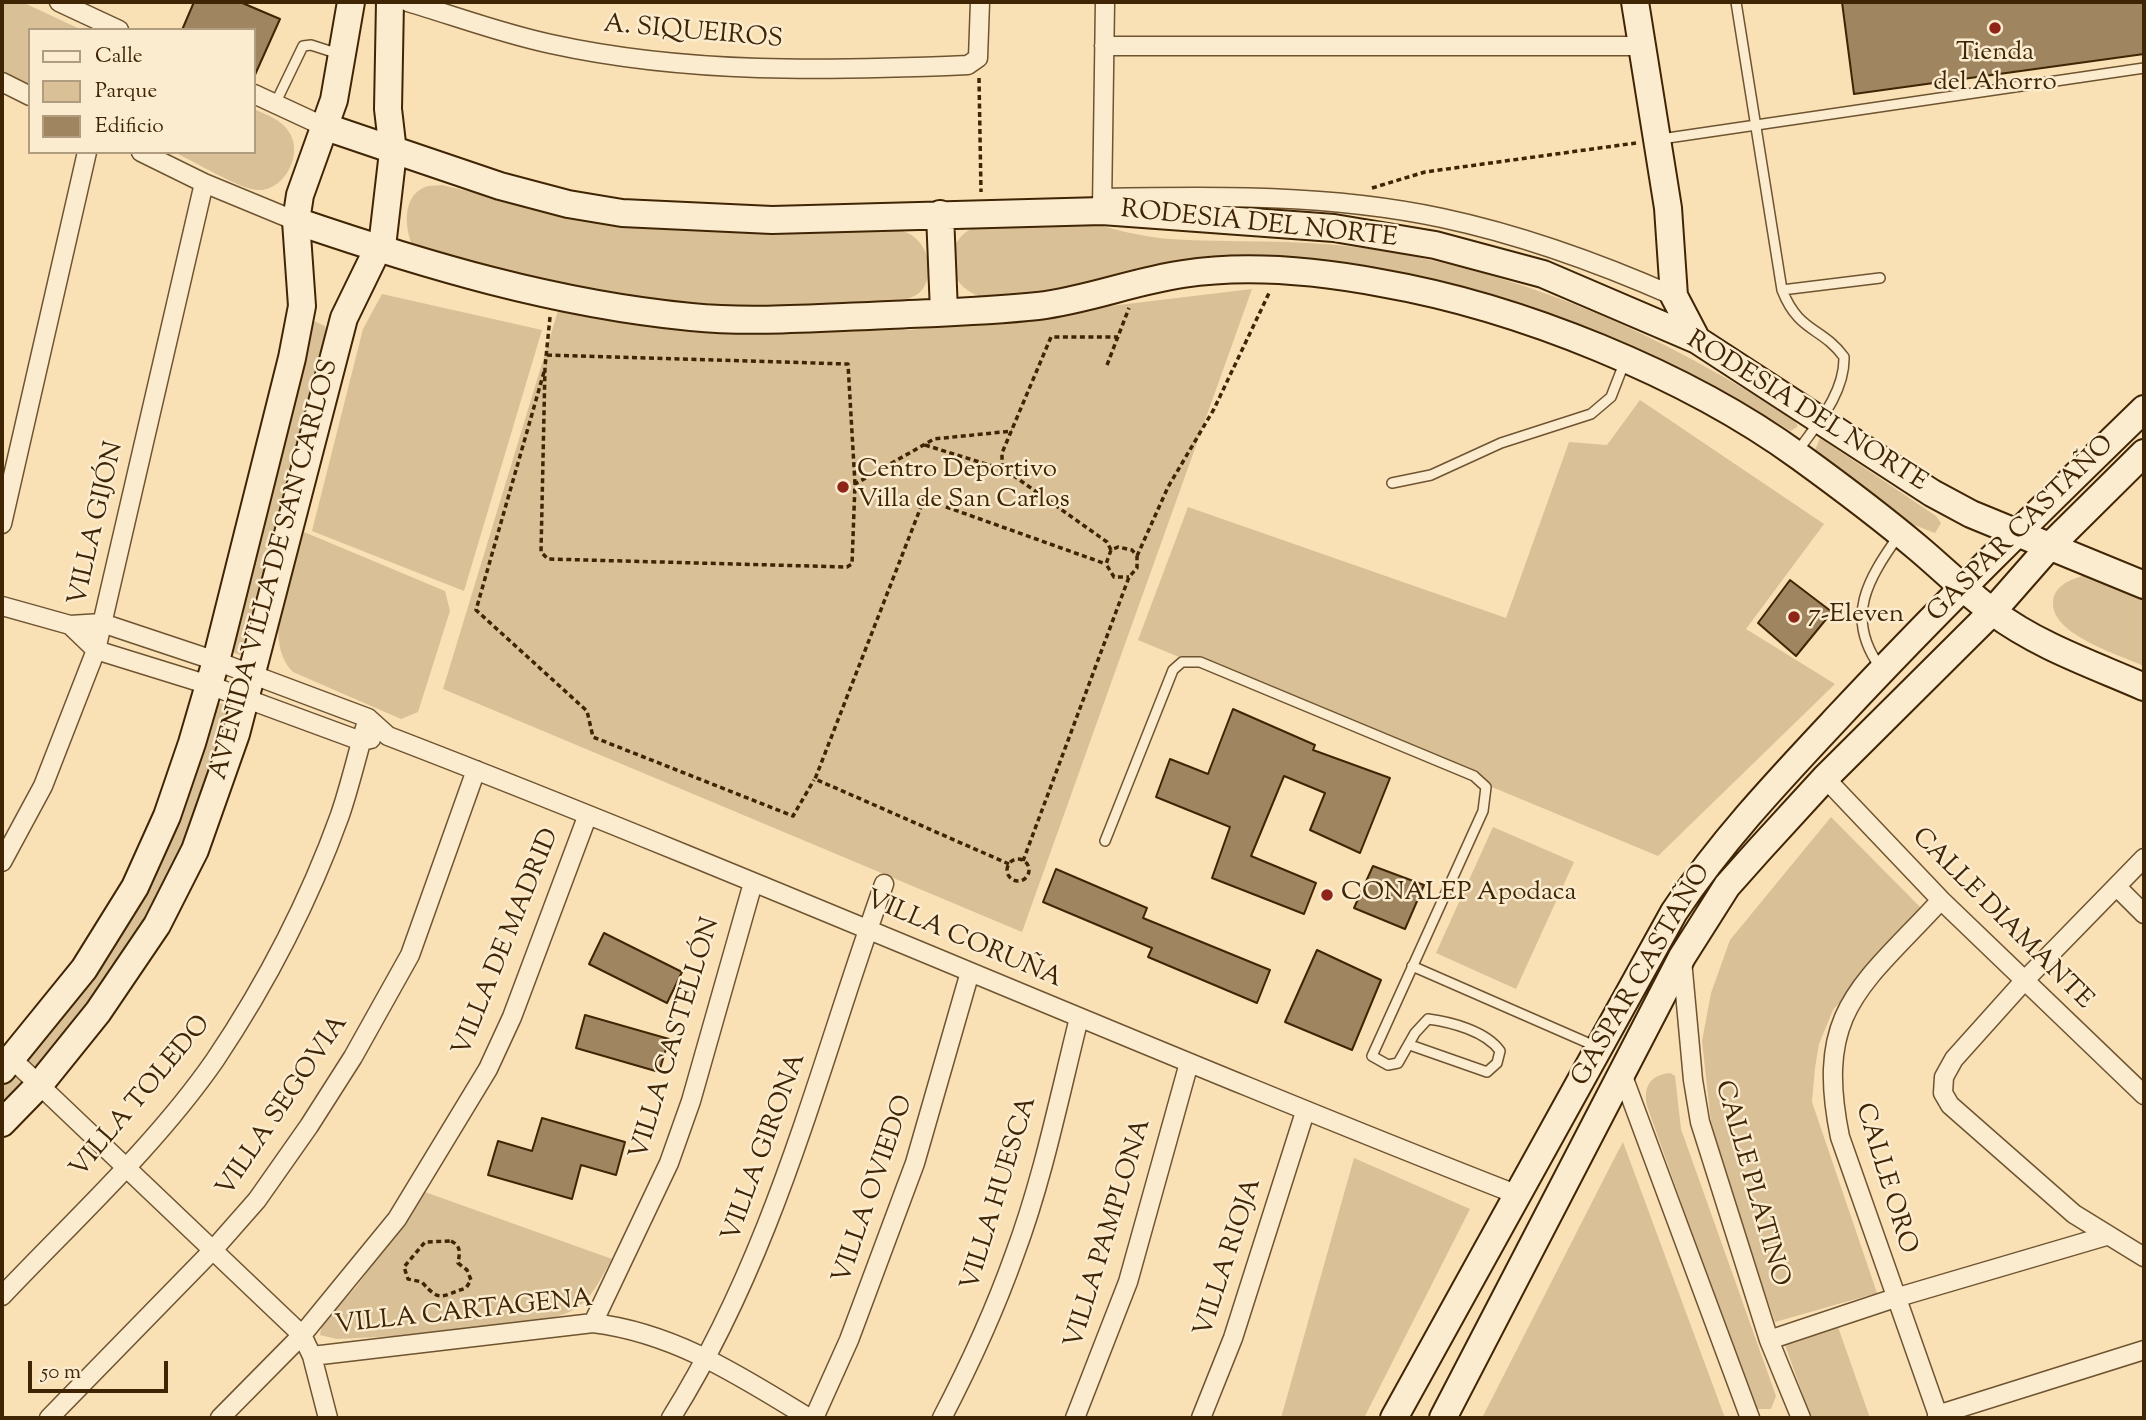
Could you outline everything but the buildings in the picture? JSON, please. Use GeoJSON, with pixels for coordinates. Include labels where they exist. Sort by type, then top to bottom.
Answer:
{"type":"FeatureCollection","features":[{"type":"Feature","properties":{"kind":"street"},"geometry":{"type":"LineString","coordinates":[[59,2],[114,28]]}},
{"type":"Feature","properties":{"kind":"street","name":"AVENIDA VILLA DE SAN CARLOS"},"geometry":{"type":"LineString","coordinates":[[7,1064],[84,969],[135,887],[167,816],[213,673],[287,383],[302,306],[296,221],[304,181],[334,100],[344,56],[351,2]]}},
{"type":"Feature","properties":{"kind":"street","name":"AVENIDA VILLA DE SAN CARLOS"},"geometry":{"type":"LineString","coordinates":[[2,1124],[40,1084],[98,1012],[157,925],[195,849],[246,700],[344,318],[383,238],[391,189],[393,152],[388,109],[390,2]]}},
{"type":"Feature","properties":{"kind":"street","name":"A. SIQUEIROS"},"geometry":{"type":"LineString","coordinates":[[408,2],[548,44],[627,57],[764,69],[968,65],[978,58]]}},
{"type":"Feature","properties":{"kind":"street"},"geometry":{"type":"LineString","coordinates":[[978,58],[980,2]]}},
{"type":"Feature","properties":{"kind":"street"},"geometry":{"type":"LineString","coordinates":[[1105,2],[1102,204],[1222,196],[1346,203],[1441,218],[1537,243],[1614,270],[1674,296]]}},
{"type":"Feature","properties":{"kind":"street"},"geometry":{"type":"LineString","coordinates":[[1635,2],[1668,208],[1674,296],[1697,340]]}},
{"type":"Feature","properties":{"kind":"street"},"geometry":{"type":"LineString","coordinates":[[1104,46],[1642,46]]}},
{"type":"Feature","properties":{"kind":"street"},"geometry":{"type":"LineString","coordinates":[[2,82],[28,95]]}},
{"type":"Feature","properties":{"kind":"street"},"geometry":{"type":"LineString","coordinates":[[256,95],[323,127]]}},
{"type":"Feature","properties":{"kind":"street","name":"RODESIA DEL NORTE"},"geometry":{"type":"LineString","coordinates":[[323,127],[500,186],[568,204],[622,213],[772,220],[982,213],[1102,204],[1334,228],[1435,245],[1543,274],[1697,340],[1932,493],[2015,533],[2144,585]]}},
{"type":"Feature","properties":{"kind":"street"},"geometry":{"type":"LineString","coordinates":[[2,524],[86,154]]}},
{"type":"Feature","properties":{"kind":"street"},"geometry":{"type":"LineString","coordinates":[[145,154],[204,183],[296,221]]}},
{"type":"Feature","properties":{"kind":"street","name":"VILLA GIJÓN"},"geometry":{"type":"LineString","coordinates":[[2,862],[43,786],[96,650],[204,183]]}},
{"type":"Feature","properties":{"kind":"street"},"geometry":{"type":"LineString","coordinates":[[940,215],[944,312]]}},
{"type":"Feature","properties":{"kind":"street","name":"RODESIA DEL NORTE"},"geometry":{"type":"LineString","coordinates":[[296,221],[470,276],[552,295],[695,317],[780,320],[1038,306],[1093,297],[1138,284],[1206,271],[1280,270],[1362,279],[1441,296],[1496,311],[1625,359],[1697,394],[1796,453],[1900,533],[1993,612],[2031,637],[2144,687]]}},
{"type":"Feature","properties":{"kind":"street"},"geometry":{"type":"LineString","coordinates":[[302,306],[344,318]]}},
{"type":"Feature","properties":{"kind":"street","name":"GASPAR CASTAÑO"},"geometry":{"type":"LineString","coordinates":[[1394,1418],[1674,912],[1704,867],[1738,824],[1882,670],[2015,533],[2144,409]]}},
{"type":"Feature","properties":{"kind":"street","name":"GASPAR CASTAÑO"},"geometry":{"type":"LineString","coordinates":[[1443,1418],[1620,1072],[1682,957],[1727,886],[1825,778],[1993,612],[2049,547],[2144,453]]}},
{"type":"Feature","properties":{"kind":"street","name":"VILLA CORUÑA"},"geometry":{"type":"LineString","coordinates":[[2,606],[70,625],[102,623],[213,673],[246,700],[361,741]]}},
{"type":"Feature","properties":{"kind":"street","name":"VILLA CORUÑA"},"geometry":{"type":"LineString","coordinates":[[70,625],[96,650],[213,673],[253,673],[368,718],[388,736],[868,930],[1305,1112],[1518,1195]]}},
{"type":"Feature","properties":{"kind":"street","name":"VILLA TOLEDO"},"geometry":{"type":"LineString","coordinates":[[2,1296],[125,1166],[213,1062],[264,982],[312,883],[341,813],[368,718]]}},
{"type":"Feature","properties":{"kind":"street"},"geometry":{"type":"LineString","coordinates":[[361,741],[388,736]]}},
{"type":"Feature","properties":{"kind":"street","name":"VILLA SEGOVIA"},"geometry":{"type":"LineString","coordinates":[[49,1418],[213,1251],[257,1200],[309,1126],[354,1057],[397,979],[427,915],[475,770]]}},
{"type":"Feature","properties":{"kind":"street","name":"CALLE DIAMANTE"},"geometry":{"type":"LineString","coordinates":[[1825,778],[1941,900],[2144,1095]]}},
{"type":"Feature","properties":{"kind":"street","name":"VILLA DE MADRID"},"geometry":{"type":"LineString","coordinates":[[220,1418],[302,1335],[397,1219],[488,1069],[538,954],[587,817]]}},
{"type":"Feature","properties":{"kind":"street"},"geometry":{"type":"LineString","coordinates":[[2144,858],[2024,981],[1954,1059],[1944,1077],[1943,1093],[1950,1105],[2074,1214],[2144,1257]]}},
{"type":"Feature","properties":{"kind":"street","name":"VILLA CASTELLÓN"},"geometry":{"type":"LineString","coordinates":[[593,1323],[669,1163],[691,1101],[753,883]]}},
{"type":"Feature","properties":{"kind":"street","name":"VILLA GIRONA"},"geometry":{"type":"LineString","coordinates":[[671,1418],[709,1358],[770,1223],[884,884]]}},
{"type":"Feature","properties":{"kind":"street"},"geometry":{"type":"LineString","coordinates":[[2118,887],[2144,914]]}},
{"type":"Feature","properties":{"kind":"street","name":"CALLE ORO"},"geometry":{"type":"LineString","coordinates":[[1938,1416],[1840,1137],[1833,1101],[1832,1055],[1840,1022],[1855,994],[1941,900]]}},
{"type":"Feature","properties":{"kind":"street","name":"CALLE PLATINO"},"geometry":{"type":"LineString","coordinates":[[1682,957],[1693,1080],[1700,1122],[1769,1339],[1799,1418]]}},
{"type":"Feature","properties":{"kind":"street","name":"VILLA OVIEDO"},"geometry":{"type":"LineString","coordinates":[[811,1418],[849,1339],[907,1186],[970,972]]}},
{"type":"Feature","properties":{"kind":"street","name":"VILLA HUESCA"},"geometry":{"type":"LineString","coordinates":[[943,1418],[970,1363],[1014,1256],[1038,1183],[1079,1018]]}},
{"type":"Feature","properties":{"kind":"street","name":"VILLA PAMPLONA"},"geometry":{"type":"LineString","coordinates":[[1075,1418],[1128,1282],[1189,1063]]}},
{"type":"Feature","properties":{"kind":"street"},"geometry":{"type":"LineString","coordinates":[[7,1064],[40,1084],[302,1335],[312,1356],[328,1418]]}},
{"type":"Feature","properties":{"kind":"street"},"geometry":{"type":"LineString","coordinates":[[1620,1072],[1750,1418]]}},
{"type":"Feature","properties":{"kind":"street","name":"VILLA RIOJA"},"geometry":{"type":"LineString","coordinates":[[1201,1418],[1233,1338],[1305,1112]]}},
{"type":"Feature","properties":{"kind":"street"},"geometry":{"type":"LineString","coordinates":[[1769,1339],[1895,1298],[2106,1236]]}},
{"type":"Feature","properties":{"kind":"street","name":"VILLA CARTAGENA"},"geometry":{"type":"LineString","coordinates":[[312,1356],[593,1323],[629,1327],[709,1358],[811,1418]]}},
{"type":"Feature","properties":{"kind":"street"},"geometry":{"type":"LineString","coordinates":[[1938,1416],[2144,1350]]}},
{"type":"Feature","properties":{"kind":"lane"},"geometry":{"type":"LineString","coordinates":[[1737,2],[1782,290],[1790,311],[1836,346],[1844,357],[1840,384],[1821,420],[1796,453]]}},
{"type":"Feature","properties":{"kind":"lane"},"geometry":{"type":"LineString","coordinates":[[275,104],[303,46],[311,45],[344,56]]}},
{"type":"Feature","properties":{"kind":"lane"},"geometry":{"type":"LineString","coordinates":[[1657,139],[2144,68]]}},
{"type":"Feature","properties":{"kind":"lane"},"geometry":{"type":"LineString","coordinates":[[1782,290],[1880,278]]}},
{"type":"Feature","properties":{"kind":"lane"},"geometry":{"type":"LineString","coordinates":[[1392,483],[1431,475],[1501,443],[1591,414],[1611,397],[1625,359]]}},
{"type":"Feature","properties":{"kind":"lane"},"geometry":{"type":"LineString","coordinates":[[1882,670],[1864,639],[1862,607],[1874,571],[1900,533]]}},
{"type":"Feature","properties":{"kind":"lane"},"geometry":{"type":"LineString","coordinates":[[1105,841],[1173,670],[1182,662],[1200,662],[1474,776],[1486,787],[1483,811],[1372,1056],[1388,1065],[1398,1063],[1410,1045],[1428,1019],[1448,1022],[1494,1042],[1500,1051],[1497,1063],[1487,1072],[1410,1045]]}},
{"type":"Feature","properties":{"kind":"lane"},"geometry":{"type":"LineString","coordinates":[[1412,966],[1600,1048]]}},
{"type":"Feature","properties":{"kind":"path"},"geometry":{"type":"LineString","coordinates":[[978,58],[982,213]]}},
{"type":"Feature","properties":{"kind":"path"},"geometry":{"type":"LineString","coordinates":[[1346,203],[1378,184],[1425,172],[1657,139]]}},
{"type":"Feature","properties":{"kind":"path"},"geometry":{"type":"LineString","coordinates":[[1009,864],[1011,878],[1020,881],[1029,873],[1023,860],[1129,577],[1138,568],[1137,555],[1168,486],[1214,409],[1280,270]]}},
{"type":"Feature","properties":{"kind":"path"},"geometry":{"type":"LineString","coordinates":[[1107,365],[1138,284]]}},
{"type":"Feature","properties":{"kind":"path"},"geometry":{"type":"LineString","coordinates":[[546,355],[848,364],[855,484],[852,564],[846,567],[548,559],[541,552],[545,366],[546,355],[552,295]]}},
{"type":"Feature","properties":{"kind":"path"},"geometry":{"type":"LineString","coordinates":[[1007,471],[1002,453],[1051,337],[1118,337]]}},
{"type":"Feature","properties":{"kind":"path"},"geometry":{"type":"LineString","coordinates":[[545,366],[476,610],[587,711],[593,737],[793,816],[815,779],[924,499],[1106,564],[1114,577],[1129,577]]}},
{"type":"Feature","properties":{"kind":"path"},"geometry":{"type":"LineString","coordinates":[[855,484],[934,439],[1012,431]]}},
{"type":"Feature","properties":{"kind":"path"},"geometry":{"type":"LineString","coordinates":[[924,445],[1007,471],[1107,542],[1111,550],[1106,564]]}},
{"type":"Feature","properties":{"kind":"path"},"geometry":{"type":"LineString","coordinates":[[1111,550],[1125,546],[1137,555]]}},
{"type":"Feature","properties":{"kind":"path"},"geometry":{"type":"LineString","coordinates":[[815,779],[1009,864],[1023,860]]}},
{"type":"Feature","properties":{"kind":"path"},"geometry":{"type":"LineString","coordinates":[[451,1241],[457,1244],[460,1251],[458,1263],[471,1276],[469,1286],[438,1297],[430,1294],[422,1282],[408,1279],[404,1267],[425,1242],[451,1241]]}},
{"type":"Feature","properties":{"kind":"green space"},"geometry":{"type":"Polygon","coordinates":[[[2,2],[22,2],[78,28],[28,28],[28,83],[2,70],[2,2]]]}},
{"type":"Feature","properties":{"kind":"green space"},"geometry":{"type":"Polygon","coordinates":[[[256,110],[282,124],[293,141],[294,151],[293,161],[283,178],[276,185],[257,190],[228,180],[178,154],[256,154],[256,110]]]}},
{"type":"Feature","properties":{"kind":"green space"},"geometry":{"type":"Polygon","coordinates":[[[442,185],[566,214],[661,228],[769,232],[896,229],[919,241],[927,256],[929,274],[922,290],[915,296],[888,303],[766,308],[583,294],[415,251],[407,225],[411,199],[425,187],[442,185]]]}},
{"type":"Feature","properties":{"kind":"green space"},"geometry":{"type":"Polygon","coordinates":[[[1018,221],[1087,222],[1138,235],[1170,239],[1355,247],[1472,270],[1584,308],[1639,332],[1743,388],[1794,420],[1798,426],[1791,431],[1741,402],[1719,395],[1630,350],[1262,256],[1177,260],[1076,289],[992,299],[976,295],[963,287],[955,276],[952,252],[968,231],[982,224],[1018,221]]]}},
{"type":"Feature","properties":{"kind":"green space","name":"Centro Deportivo Villa de San Carlos"},"geometry":{"type":"Polygon","coordinates":[[[1252,289],[1022,932],[443,689],[558,311],[622,321],[910,330],[1252,289]]]}},
{"type":"Feature","properties":{"kind":"green space"},"geometry":{"type":"Polygon","coordinates":[[[382,294],[542,330],[464,591],[312,531],[363,329],[382,294]]]}},
{"type":"Feature","properties":{"kind":"green space"},"geometry":{"type":"Polygon","coordinates":[[[314,321],[325,326],[326,332],[245,652],[240,655],[230,651],[310,326],[314,321]]]}},
{"type":"Feature","properties":{"kind":"green space"},"geometry":{"type":"Polygon","coordinates":[[[1640,400],[1824,524],[1746,629],[1835,684],[1658,856],[1138,640],[1188,507],[1506,618],[1569,442],[1607,445],[1640,400]]]}},
{"type":"Feature","properties":{"kind":"green space"},"geometry":{"type":"Polygon","coordinates":[[[1820,438],[1936,516],[1941,523],[1935,533],[1909,523],[1815,450],[1820,438]]]}},
{"type":"Feature","properties":{"kind":"green space"},"geometry":{"type":"Polygon","coordinates":[[[304,532],[445,591],[450,611],[418,712],[401,719],[293,672],[284,658],[279,641],[282,604],[304,532]]]}},
{"type":"Feature","properties":{"kind":"green space"},"geometry":{"type":"Polygon","coordinates":[[[2082,576],[2102,578],[2144,598],[2144,666],[2075,634],[2056,615],[2053,604],[2055,593],[2066,583],[2082,576]]]}},
{"type":"Feature","properties":{"kind":"green space"},"geometry":{"type":"Polygon","coordinates":[[[216,703],[226,704],[232,711],[182,849],[151,914],[101,995],[2,1110],[2,1081],[68,1006],[216,703]]]}},
{"type":"Feature","properties":{"kind":"green space"},"geometry":{"type":"Polygon","coordinates":[[[1831,817],[1921,908],[1833,1010],[1819,1044],[1815,1068],[1812,1102],[1877,1293],[1775,1322],[1713,1141],[1702,1041],[1711,993],[1730,940],[1831,817]]]}},
{"type":"Feature","properties":{"kind":"green space"},"geometry":{"type":"Polygon","coordinates":[[[1493,827],[1574,862],[1516,989],[1436,953],[1493,827]]]}},
{"type":"Feature","properties":{"kind":"green space"},"geometry":{"type":"Polygon","coordinates":[[[1670,1073],[1675,1076],[1681,1129],[1776,1396],[1771,1409],[1755,1409],[1752,1402],[1647,1106],[1646,1093],[1650,1083],[1657,1076],[1670,1073]]]}},
{"type":"Feature","properties":{"kind":"green space"},"geometry":{"type":"Polygon","coordinates":[[[1623,1142],[1725,1418],[1482,1418],[1614,1159],[1623,1142]]]}},
{"type":"Feature","properties":{"kind":"green space"},"geometry":{"type":"Polygon","coordinates":[[[1354,1158],[1470,1209],[1364,1418],[1281,1418],[1354,1158]]]}},
{"type":"Feature","properties":{"kind":"green space"},"geometry":{"type":"Polygon","coordinates":[[[425,1192],[612,1259],[587,1299],[565,1314],[504,1327],[466,1331],[337,1339],[320,1335],[322,1324],[357,1286],[425,1192]]]}},
{"type":"Feature","properties":{"kind":"green space"},"geometry":{"type":"Polygon","coordinates":[[[1838,1327],[1870,1418],[1811,1418],[1785,1345],[1838,1327]]]}},
{"type":"Feature","properties":{"kind":"place","name":"Tienda del Ahorro"},"geometry":{"type":"Point","coordinates":[1995,28]}},
{"type":"Feature","properties":{"kind":"place","name":"Centro Deportivo Villa de San Carlos"},"geometry":{"type":"Point","coordinates":[843,487]}},
{"type":"Feature","properties":{"kind":"place","name":"7-Eleven"},"geometry":{"type":"Point","coordinates":[1794,617]}},
{"type":"Feature","properties":{"kind":"place","name":"CONALEP Apodaca"},"geometry":{"type":"Point","coordinates":[1327,895]}}]}
